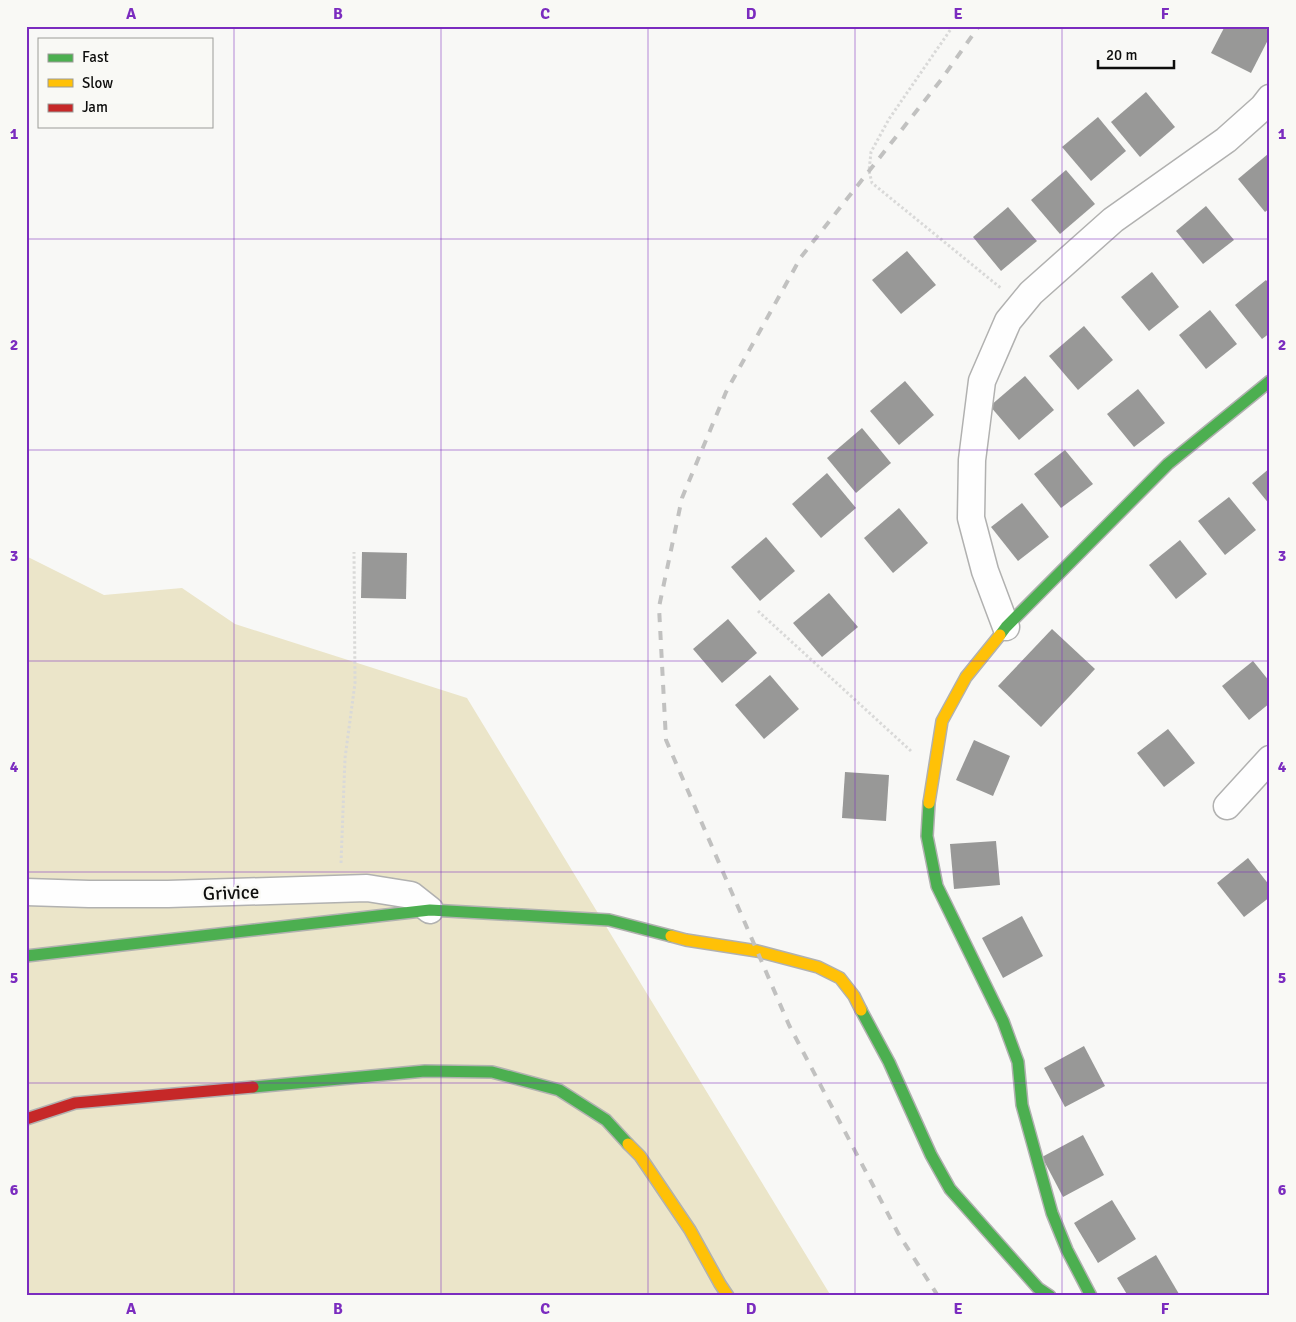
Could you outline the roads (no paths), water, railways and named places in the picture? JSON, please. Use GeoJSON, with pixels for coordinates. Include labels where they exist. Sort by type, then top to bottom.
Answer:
{"type":"FeatureCollection","features":[{"type":"Feature","properties":{"kind":"street"},"geometry":{"type":"LineString","coordinates":[[1006,627],[984,571],[971,518],[972,460],[982,381],[1008,321],[1031,293],[1113,220],[1226,140],[1270,98]]}},
{"type":"Feature","properties":{"kind":"street"},"geometry":{"type":"LineString","coordinates":[[1091,1296],[1067,1250],[1052,1213],[1022,1105],[1018,1062],[1003,1021],[937,886],[927,836],[930,793],[942,721],[966,677],[1006,627],[1168,464],[1270,381]]}},
{"type":"Feature","properties":{"kind":"street"},"geometry":{"type":"LineString","coordinates":[[1227,806],[1270,759]]}},
{"type":"Feature","properties":{"kind":"street","name":"Grivice"},"geometry":{"type":"LineString","coordinates":[[26,892],[158,894],[367,888],[411,895],[430,910]]}},
{"type":"Feature","properties":{"kind":"street"},"geometry":{"type":"LineString","coordinates":[[26,956],[430,910],[609,920],[686,940],[757,951],[818,967],[840,978],[854,996],[889,1062],[931,1155],[950,1189],[1038,1288],[1050,1296]]}},
{"type":"Feature","properties":{"kind":"street"},"geometry":{"type":"LineString","coordinates":[[26,1119],[75,1103],[84,1102],[424,1071],[492,1072],[559,1090],[606,1120],[640,1156],[690,1230],[728,1296]]}},
{"type":"Feature","properties":{"kind":"railway"},"geometry":{"type":"LineString","coordinates":[[938,1296],[898,1233],[789,1025],[666,740],[659,607],[682,498],[726,392],[801,257],[941,80],[979,26]]}}]}
